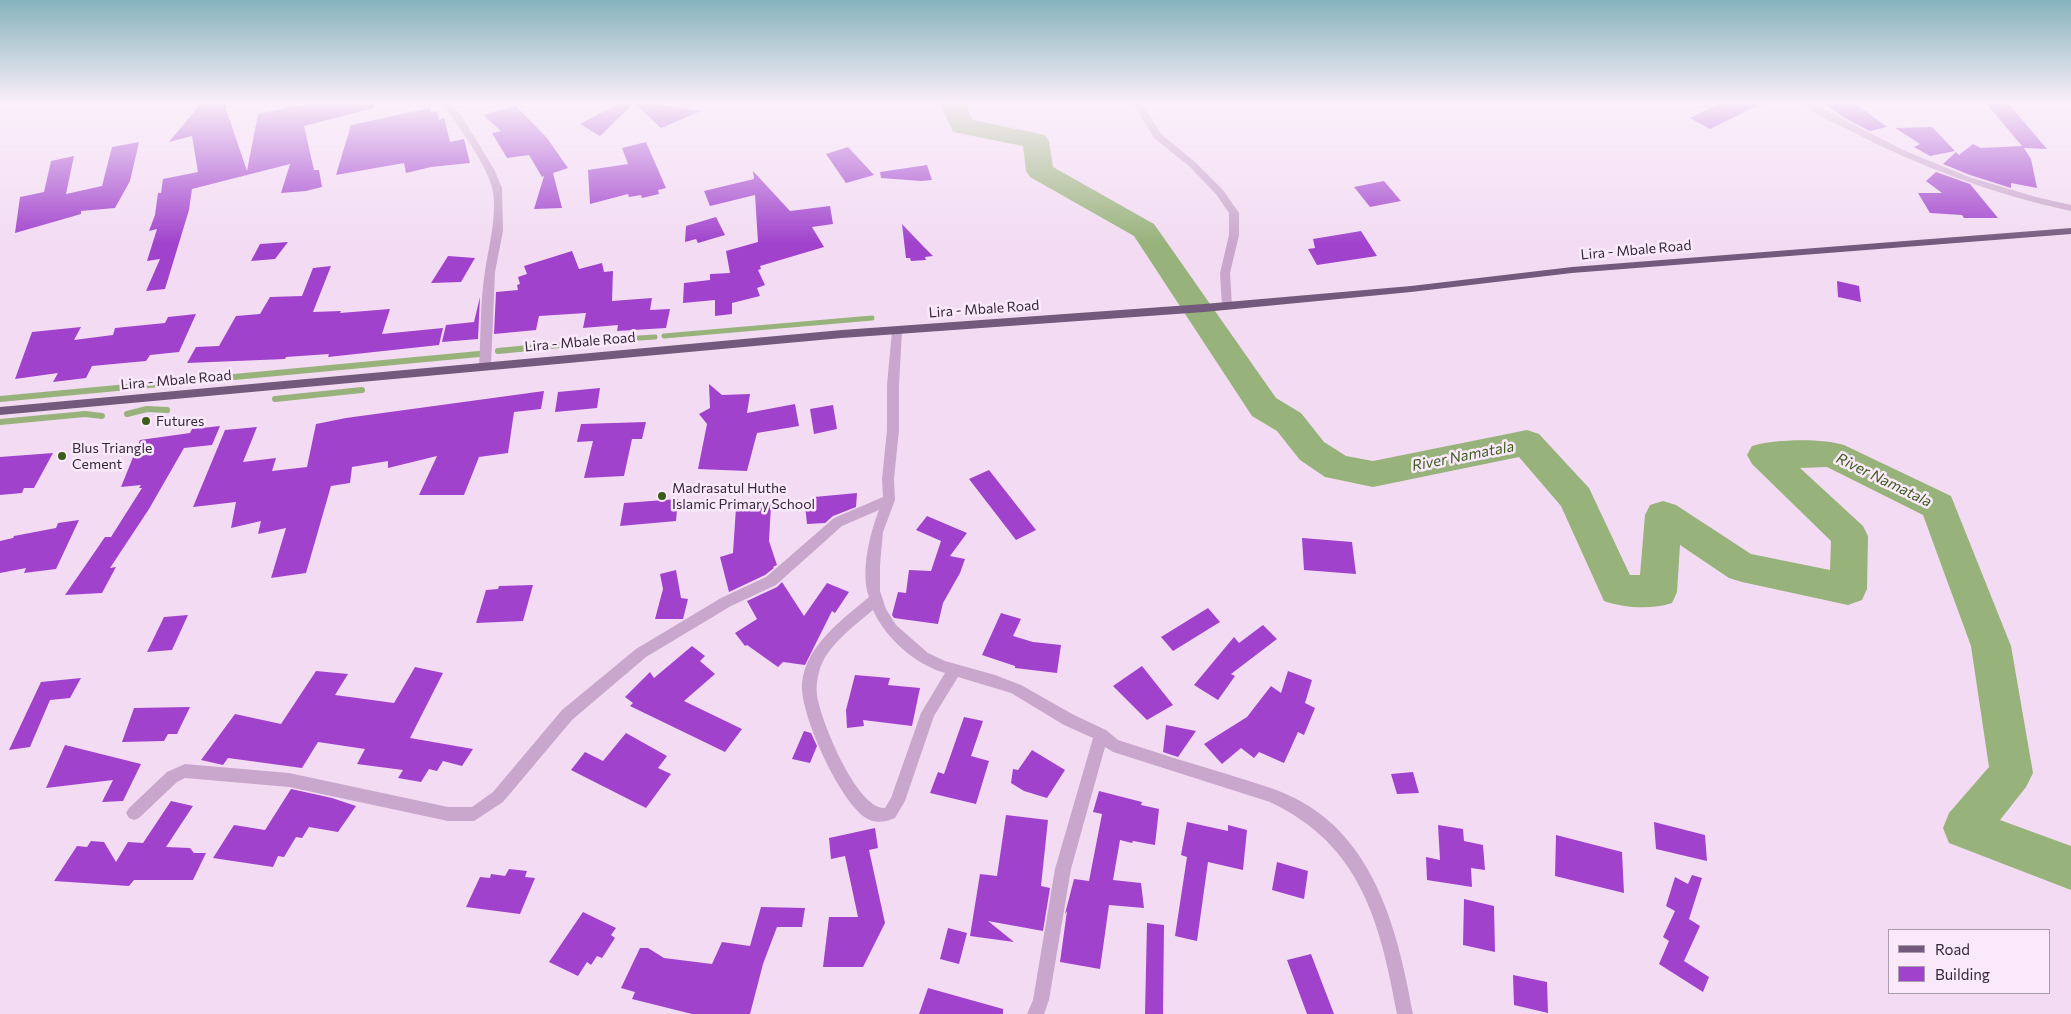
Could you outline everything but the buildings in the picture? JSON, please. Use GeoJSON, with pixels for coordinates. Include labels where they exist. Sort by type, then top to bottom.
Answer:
{"type":"FeatureCollection","features":[{"type":"Feature","properties":{"kind":"main road","name":"Lira - Mbale Road"},"geometry":{"type":"LineString","coordinates":[[0,411],[897,330],[1227,306],[1411,289],[1572,270],[2071,231]]}},
{"type":"Feature","properties":{"kind":"street"},"geometry":{"type":"LineString","coordinates":[[477,149],[489,168],[497,188],[498,231],[490,272],[485,366]]}},
{"type":"Feature","properties":{"kind":"street"},"geometry":{"type":"LineString","coordinates":[[1174,149],[1192,164],[1220,192],[1234,213],[1234,235],[1225,273],[1227,306]]}},
{"type":"Feature","properties":{"kind":"street"},"geometry":{"type":"LineString","coordinates":[[1894,149],[1918,162],[2025,198],[2071,208]]}},
{"type":"Feature","properties":{"kind":"street"},"geometry":{"type":"LineString","coordinates":[[897,330],[889,500],[877,532],[873,565],[873,590],[880,612],[891,629],[907,645],[923,657],[955,670],[1016,689],[1069,720],[1101,735],[1113,745],[1273,796],[1297,807],[1320,823],[1353,860],[1378,906],[1392,947],[1405,1014]]}},
{"type":"Feature","properties":{"kind":"street"},"geometry":{"type":"LineString","coordinates":[[134,813],[172,776],[178,772],[185,771],[289,780],[448,814],[474,814],[498,797],[567,715],[641,653],[726,602],[771,581],[838,522],[889,500]]}},
{"type":"Feature","properties":{"kind":"street"},"geometry":{"type":"LineString","coordinates":[[876,599],[825,645],[812,672],[808,689],[818,729],[856,800],[872,813],[882,816],[890,813],[897,801],[928,713],[955,670]]}},
{"type":"Feature","properties":{"kind":"street"},"geometry":{"type":"LineString","coordinates":[[1035,1014],[1041,1000],[1063,869],[1101,735]]}},
{"type":"Feature","properties":{"kind":"waterway","name":"River Namatala"},"geometry":{"type":"LineString","coordinates":[[1037,149],[1040,171],[1144,230],[1264,407],[1289,422],[1312,451],[1337,468],[1373,474],[1527,443],[1576,498],[1618,590],[1658,592],[1663,515],[1742,567],[1848,589],[1850,536],[1764,455],[1832,454],[1938,506],[1991,646],[2011,773],[1965,828],[2071,868]]}},
{"type":"Feature","properties":{"kind":"waterway"},"geometry":{"type":"LineString","coordinates":[[664,336],[872,318]]}},
{"type":"Feature","properties":{"kind":"waterway"},"geometry":{"type":"LineString","coordinates":[[623,339],[655,337]]}},
{"type":"Feature","properties":{"kind":"waterway"},"geometry":{"type":"LineString","coordinates":[[567,344],[614,340]]}},
{"type":"Feature","properties":{"kind":"waterway"},"geometry":{"type":"LineString","coordinates":[[498,351],[580,343]]}},
{"type":"Feature","properties":{"kind":"waterway"},"geometry":{"type":"LineString","coordinates":[[0,399],[479,354]]}},
{"type":"Feature","properties":{"kind":"waterway"},"geometry":{"type":"LineString","coordinates":[[275,399],[362,390]]}},
{"type":"Feature","properties":{"kind":"waterway"},"geometry":{"type":"LineString","coordinates":[[127,414],[147,409],[167,410]]}},
{"type":"Feature","properties":{"kind":"waterway"},"geometry":{"type":"LineString","coordinates":[[0,422],[85,414],[102,416]]}},
{"type":"Feature","properties":{"kind":"place","name":"Futures"},"geometry":{"type":"Point","coordinates":[146,421]}},
{"type":"Feature","properties":{"kind":"place","name":"Blus Triangle Cement"},"geometry":{"type":"Point","coordinates":[62,456]}},
{"type":"Feature","properties":{"kind":"place","name":"Madrasatul Huthe Islamic Primary School"},"geometry":{"type":"Point","coordinates":[662,496]}}]}
